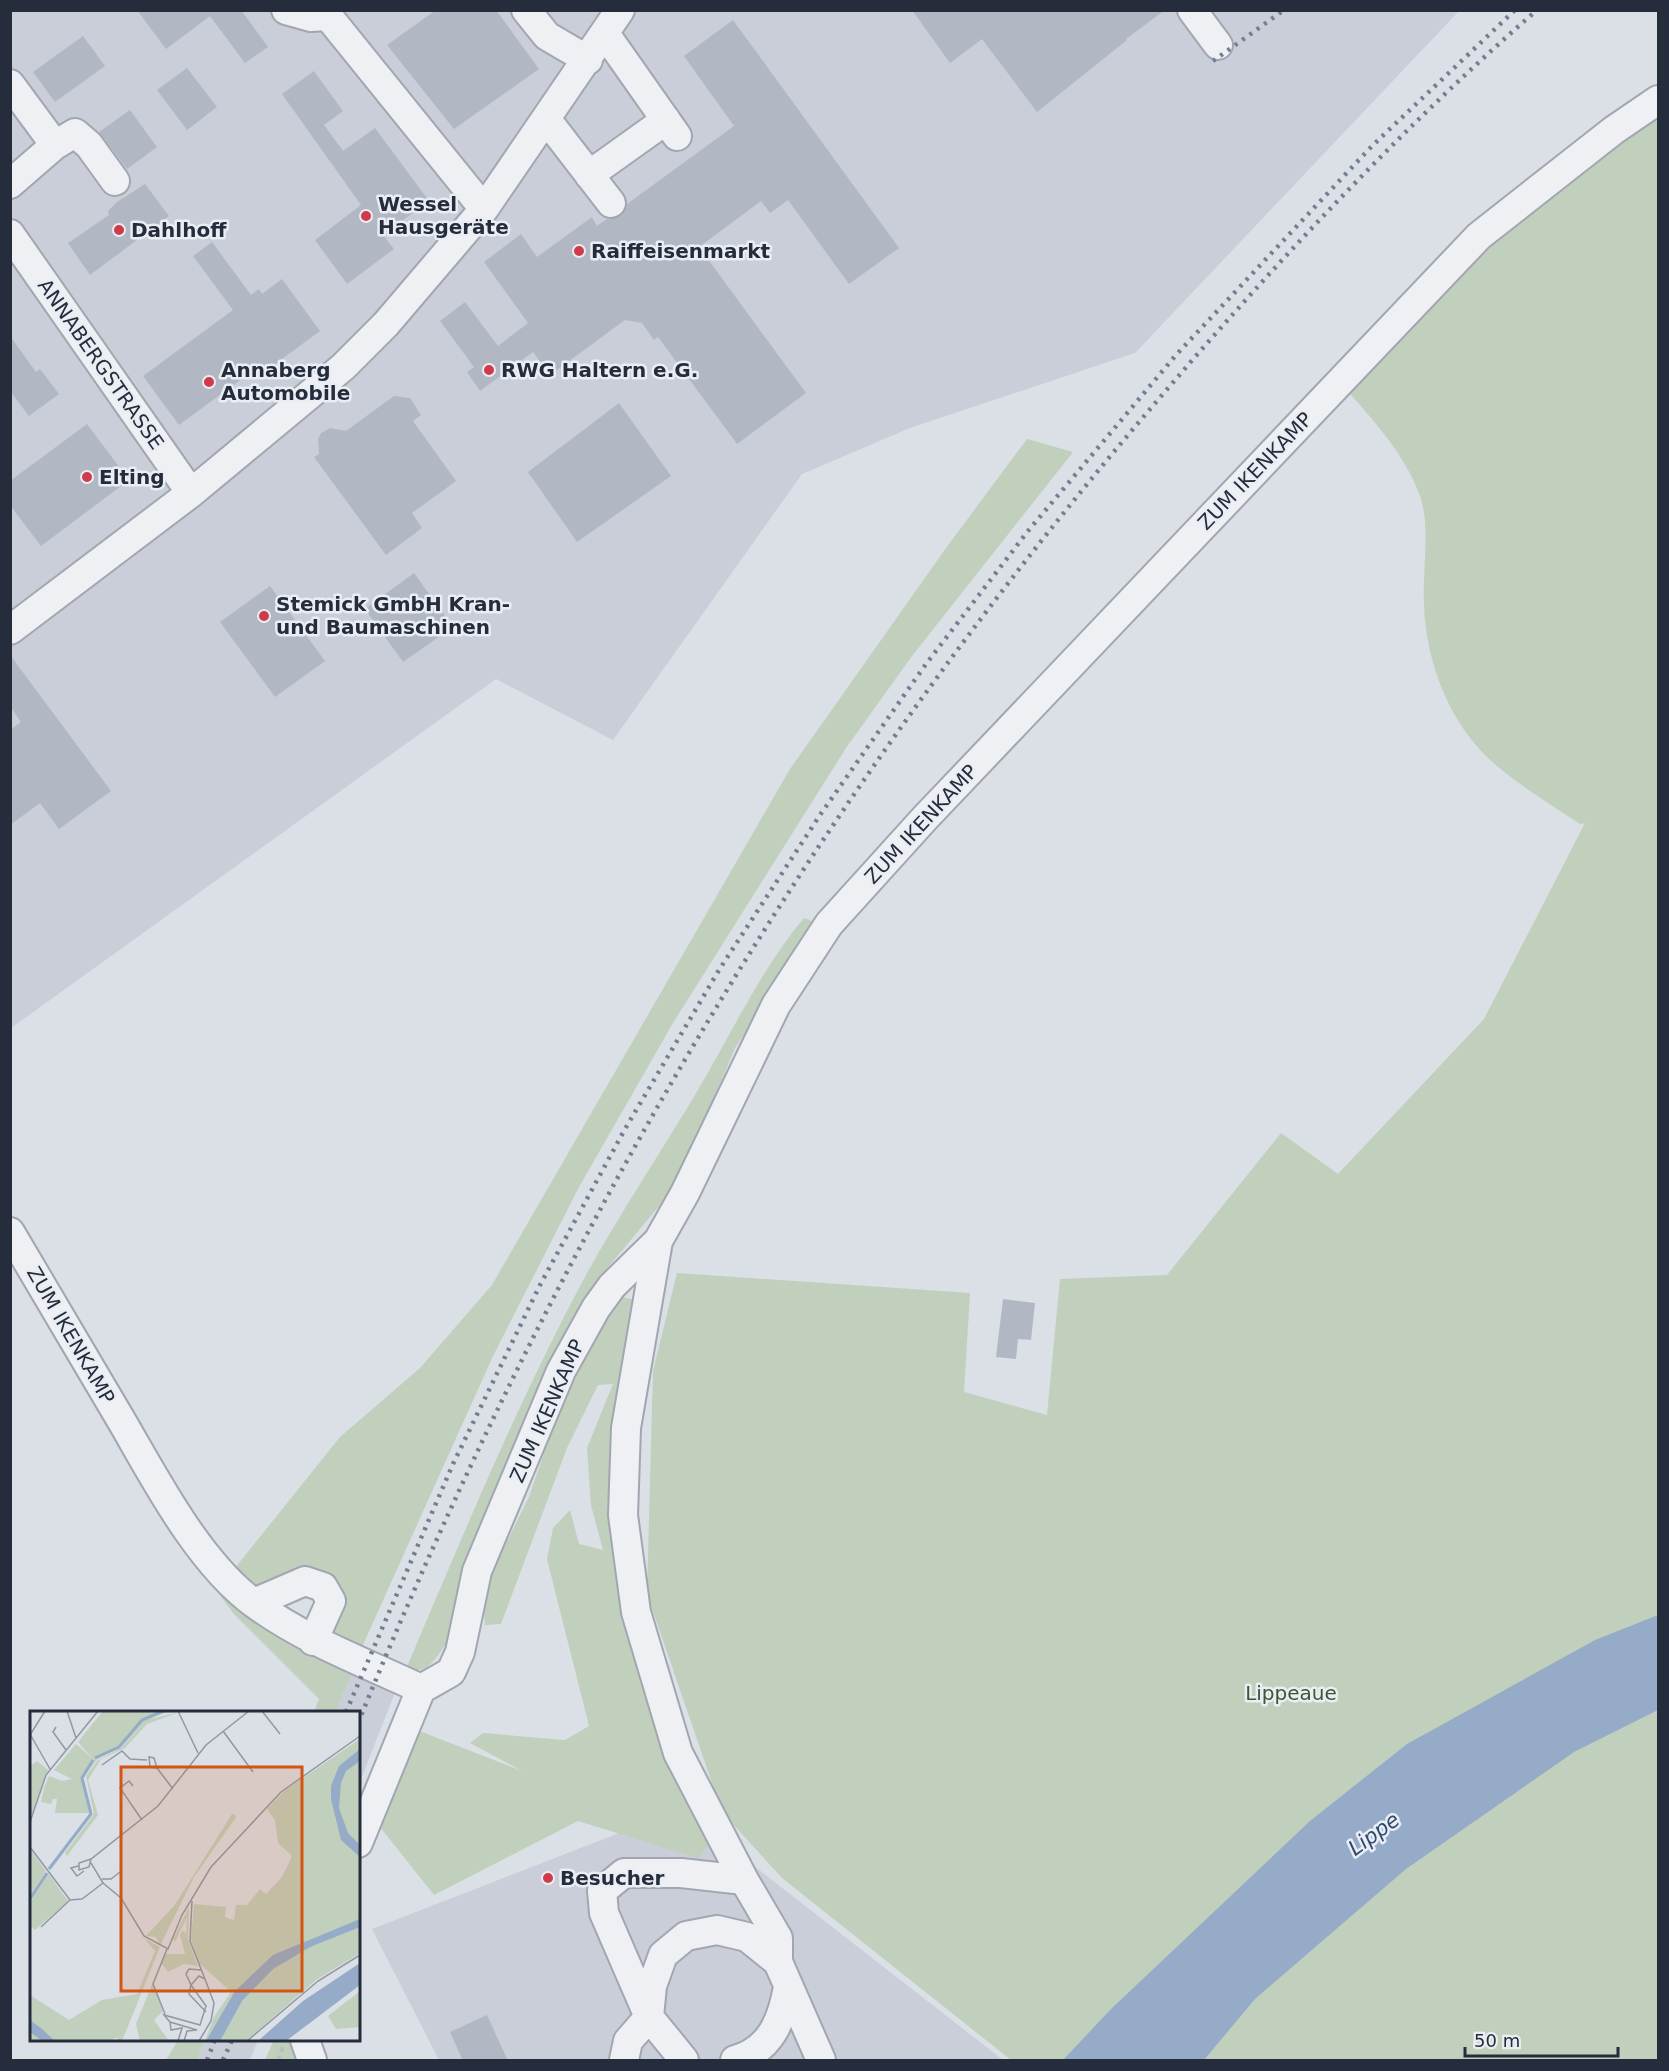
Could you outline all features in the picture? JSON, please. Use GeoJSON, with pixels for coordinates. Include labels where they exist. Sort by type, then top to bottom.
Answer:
{"type":"FeatureCollection","features":[{"type":"Feature","properties":{"kind":"street"},"geometry":{"type":"LineString","coordinates":[[286,10],[311,17],[329,13],[484,209]]}},
{"type":"Feature","properties":{"kind":"street"},"geometry":{"type":"LineString","coordinates":[[526,10],[547,36],[588,60]]}},
{"type":"Feature","properties":{"kind":"street"},"geometry":{"type":"LineString","coordinates":[[10,630],[191,493],[343,367],[386,324],[484,209],[606,35],[620,10]]}},
{"type":"Feature","properties":{"kind":"street"},"geometry":{"type":"LineString","coordinates":[[1192,10],[1218,45]]}},
{"type":"Feature","properties":{"kind":"street"},"geometry":{"type":"LineString","coordinates":[[589,175],[672,128],[606,35]]}},
{"type":"Feature","properties":{"kind":"street"},"geometry":{"type":"LineString","coordinates":[[10,84],[55,145]]}},
{"type":"Feature","properties":{"kind":"street","name":"ZUM IKENKAMP"},"geometry":{"type":"LineString","coordinates":[[10,1232],[151,1472],[215,1569],[254,1603],[313,1641],[355,1660],[412,1684],[451,1672],[460,1652],[477,1571],[561,1371],[601,1300],[612,1286],[658,1241],[685,1193],[776,1005],[829,924],[925,818],[1479,236],[1614,130],[1659,100]]}},
{"type":"Feature","properties":{"kind":"street"},"geometry":{"type":"LineString","coordinates":[[547,120],[611,203]]}},
{"type":"Feature","properties":{"kind":"street"},"geometry":{"type":"LineString","coordinates":[[10,184],[55,145],[75,133],[89,145],[115,181]]}},
{"type":"Feature","properties":{"kind":"street","name":"ANNABERGSTRASSE"},"geometry":{"type":"LineString","coordinates":[[10,234],[191,493]]}},
{"type":"Feature","properties":{"kind":"street"},"geometry":{"type":"LineString","coordinates":[[658,1241],[626,1428],[623,1515],[636,1612],[678,1753],[744,1880],[778,1938],[783,1974],[783,2015],[766,2043],[745,2058],[735,2061]]}},
{"type":"Feature","properties":{"kind":"street"},"geometry":{"type":"LineString","coordinates":[[254,1603],[305,1581],[323,1587],[331,1601],[313,1641]]}},
{"type":"Feature","properties":{"kind":"street"},"geometry":{"type":"LineString","coordinates":[[360,1837],[412,1684]]}},
{"type":"Feature","properties":{"kind":"street"},"geometry":{"type":"LineString","coordinates":[[684,2056],[649,2016],[604,1913],[602,1891],[624,1873],[681,1873],[744,1880]]}},
{"type":"Feature","properties":{"kind":"street"},"geometry":{"type":"LineString","coordinates":[[624,2061],[628,2041],[649,2016],[652,1986],[663,1955],[686,1936],[717,1930],[747,1937],[783,1974],[821,2061]]}},
{"type":"Feature","properties":{"kind":"street"},"geometry":{"type":"LineString","coordinates":[[305,2041],[312,2061]]}},
{"type":"Feature","properties":{"kind":"shaded area"},"geometry":{"type":"Polygon","coordinates":[[[11,11],[1459,11],[1135,353],[910,428],[802,474],[613,740],[496,679],[11,1028],[11,11]]]}},
{"type":"Feature","properties":{"kind":"shaded area"},"geometry":{"type":"Polygon","coordinates":[[[353,1672],[396,1690],[360,1781],[360,1711],[335,1711],[353,1672]]]}},
{"type":"Feature","properties":{"kind":"shaded area"},"geometry":{"type":"Polygon","coordinates":[[[681,1809],[1003,2060],[439,2060],[372,1929],[681,1809]]]}},
{"type":"Feature","properties":{"kind":"shaded area"},"geometry":{"type":"Polygon","coordinates":[[[205,2041],[258,2041],[250,2060],[197,2060],[205,2041]]]}},
{"type":"Feature","properties":{"kind":"green space","name":"Lippeaue"},"geometry":{"type":"Polygon","coordinates":[[[1658,111],[1658,2060],[1011,2060],[782,1878],[722,1812],[647,1594],[653,1371],[677,1273],[970,1293],[964,1392],[1047,1415],[1060,1279],[1167,1275],[1281,1133],[1338,1174],[1484,1019],[1585,823],[1580,824],[1497,766],[1466,733],[1454,714],[1436,672],[1426,627],[1425,521],[1420,496],[1397,452],[1345,388],[1480,250],[1658,111]]]}},
{"type":"Feature","properties":{"kind":"green space"},"geometry":{"type":"Polygon","coordinates":[[[1027,439],[1073,452],[912,656],[846,748],[673,1023],[579,1187],[493,1356],[362,1647],[331,1633],[344,1593],[321,1569],[290,1576],[256,1591],[235,1568],[340,1437],[420,1368],[492,1285],[790,769],[946,548],[1027,439]]]}},
{"type":"Feature","properties":{"kind":"green space"},"geometry":{"type":"Polygon","coordinates":[[[804,918],[817,923],[735,1048],[697,1139],[670,1193],[595,1283],[571,1322],[446,1644],[430,1665],[420,1670],[406,1669],[514,1419],[587,1273],[695,1095],[759,982],[804,918]]]}},
{"type":"Feature","properties":{"kind":"green space"},"geometry":{"type":"Polygon","coordinates":[[[622,1297],[631,1299],[638,1305],[618,1537],[710,1843],[698,1858],[578,1821],[434,1895],[376,1822],[409,1727],[522,1771],[470,1743],[483,1733],[565,1740],[589,1726],[547,1559],[553,1528],[570,1510],[579,1544],[603,1550],[591,1505],[587,1448],[613,1384],[598,1385],[567,1448],[501,1624],[485,1625],[482,1591],[529,1497],[573,1368],[610,1302],[622,1297]]]}},
{"type":"Feature","properties":{"kind":"green space"},"geometry":{"type":"Polygon","coordinates":[[[220,1584],[353,1672],[335,1711],[314,1711],[319,1699],[233,1613],[214,1587],[220,1584]]]}},
{"type":"Feature","properties":{"kind":"green space"},"geometry":{"type":"Polygon","coordinates":[[[177,2041],[205,2041],[197,2060],[166,2060],[177,2041]]]}},
{"type":"Feature","properties":{"kind":"green space"},"geometry":{"type":"Polygon","coordinates":[[[274,2041],[295,2041],[297,2060],[265,2060],[274,2041]]]}},
{"type":"Feature","properties":{"kind":"water","name":"Lippe"},"geometry":{"type":"Polygon","coordinates":[[[1658,1615],[1658,1710],[1574,1752],[1406,1869],[1255,1999],[1204,2060],[1063,2060],[1111,2009],[1310,1821],[1407,1744],[1595,1640],[1658,1615]]]}},
{"type":"Feature","properties":{"kind":"building"},"geometry":{"type":"Polygon","coordinates":[[[137,10],[241,10],[268,47],[245,63],[210,16],[166,49],[137,10]]]}},
{"type":"Feature","properties":{"kind":"building"},"geometry":{"type":"Polygon","coordinates":[[[436,10],[496,10],[539,69],[454,129],[387,45],[436,10]]]}},
{"type":"Feature","properties":{"kind":"building"},"geometry":{"type":"Polygon","coordinates":[[[912,10],[1165,10],[1037,112],[982,39],[950,63],[912,10]]]}},
{"type":"Feature","properties":{"kind":"building"},"geometry":{"type":"Polygon","coordinates":[[[733,20],[899,248],[849,284],[788,200],[770,213],[761,201],[699,247],[806,393],[737,444],[658,337],[654,340],[642,323],[625,320],[550,375],[533,352],[480,391],[467,372],[474,367],[440,321],[465,302],[498,346],[528,323],[484,262],[521,234],[537,257],[592,217],[597,226],[607,219],[621,216],[627,204],[734,126],[684,56],[733,20]]]}},
{"type":"Feature","properties":{"kind":"building"},"geometry":{"type":"Polygon","coordinates":[[[83,36],[105,66],[55,102],[33,72],[83,36]]]}},
{"type":"Feature","properties":{"kind":"building"},"geometry":{"type":"Polygon","coordinates":[[[187,68],[217,107],[187,130],[157,90],[187,68]]]}},
{"type":"Feature","properties":{"kind":"building"},"geometry":{"type":"Polygon","coordinates":[[[314,71],[343,111],[324,125],[343,151],[375,128],[429,201],[383,235],[394,249],[347,284],[315,240],[361,205],[282,94],[314,71]]]}},
{"type":"Feature","properties":{"kind":"building"},"geometry":{"type":"Polygon","coordinates":[[[130,110],[157,147],[127,169],[99,132],[130,110]]]}},
{"type":"Feature","properties":{"kind":"building","name":"Dahlhoff"},"geometry":{"type":"Polygon","coordinates":[[[145,184],[169,216],[90,275],[68,243],[109,215],[108,211],[117,202],[145,184]]]}},
{"type":"Feature","properties":{"kind":"building"},"geometry":{"type":"Polygon","coordinates":[[[212,242],[251,295],[259,289],[262,294],[282,279],[320,331],[267,370],[262,364],[179,425],[143,376],[233,310],[193,256],[212,242]]]}},
{"type":"Feature","properties":{"kind":"building"},"geometry":{"type":"Polygon","coordinates":[[[10,336],[36,372],[40,369],[59,394],[29,416],[10,391],[10,336]]]}},
{"type":"Feature","properties":{"kind":"building"},"geometry":{"type":"Polygon","coordinates":[[[394,396],[410,398],[421,415],[413,421],[456,481],[412,513],[422,528],[386,555],[314,457],[319,454],[318,439],[321,433],[330,428],[346,431],[394,396]]]}},
{"type":"Feature","properties":{"kind":"building"},"geometry":{"type":"Polygon","coordinates":[[[619,403],[671,476],[577,542],[528,472],[619,403]]]}},
{"type":"Feature","properties":{"kind":"building"},"geometry":{"type":"Polygon","coordinates":[[[87,424],[129,480],[41,546],[10,505],[10,481],[87,424]]]}},
{"type":"Feature","properties":{"kind":"building"},"geometry":{"type":"Polygon","coordinates":[[[414,573],[453,627],[403,662],[365,609],[414,573]]]}},
{"type":"Feature","properties":{"kind":"building"},"geometry":{"type":"Polygon","coordinates":[[[270,586],[325,661],[275,697],[220,622],[270,586]]]}},
{"type":"Feature","properties":{"kind":"building"},"geometry":{"type":"Polygon","coordinates":[[[10,655],[111,791],[59,829],[40,803],[10,825],[10,730],[21,722],[10,706],[10,655]]]}},
{"type":"Feature","properties":{"kind":"building"},"geometry":{"type":"Polygon","coordinates":[[[1003,1299],[1035,1303],[1031,1340],[1018,1339],[1016,1359],[996,1357],[1003,1299]]]}},
{"type":"Feature","properties":{"kind":"building"},"geometry":{"type":"Polygon","coordinates":[[[487,2015],[508,2061],[463,2061],[450,2032],[487,2015]]]}},
{"type":"Feature","properties":{"kind":"railway"},"geometry":{"type":"LineString","coordinates":[[1213,61],[1284,10]]}},
{"type":"Feature","properties":{"kind":"railway"},"geometry":{"type":"LineString","coordinates":[[346,1711],[453,1464],[540,1285],[625,1129],[719,970],[820,815],[926,664],[1028,531],[1176,355],[1372,146],[1515,10]]}},
{"type":"Feature","properties":{"kind":"railway"},"geometry":{"type":"LineString","coordinates":[[360,1718],[433,1548],[513,1377],[600,1210],[692,1048],[791,889],[896,734],[1008,583],[1128,435],[1225,323],[1376,162],[1482,59],[1537,10]]}},
{"type":"Feature","properties":{"kind":"railway"},"geometry":{"type":"LineString","coordinates":[[207,2060],[215,2041]]}},
{"type":"Feature","properties":{"kind":"railway"},"geometry":{"type":"LineString","coordinates":[[223,2060],[232,2041]]}},
{"type":"Feature","properties":{"kind":"place","name":"Wessel Hausgeräte"},"geometry":{"type":"Point","coordinates":[366,216]}},
{"type":"Feature","properties":{"kind":"place","name":"Dahlhoff"},"geometry":{"type":"Point","coordinates":[119,230]}},
{"type":"Feature","properties":{"kind":"place","name":"Raiffeisenmarkt"},"geometry":{"type":"Point","coordinates":[579,251]}},
{"type":"Feature","properties":{"kind":"place","name":"RWG Haltern e.G."},"geometry":{"type":"Point","coordinates":[489,370]}},
{"type":"Feature","properties":{"kind":"place","name":"Annaberg Automobile"},"geometry":{"type":"Point","coordinates":[209,382]}},
{"type":"Feature","properties":{"kind":"place","name":"Elting"},"geometry":{"type":"Point","coordinates":[87,477]}},
{"type":"Feature","properties":{"kind":"place","name":"Stemick GmbH Kran- und Baumaschinen"},"geometry":{"type":"Point","coordinates":[264,616]}},
{"type":"Feature","properties":{"kind":"place","name":"Besucher"},"geometry":{"type":"Point","coordinates":[548,1878]}}]}
